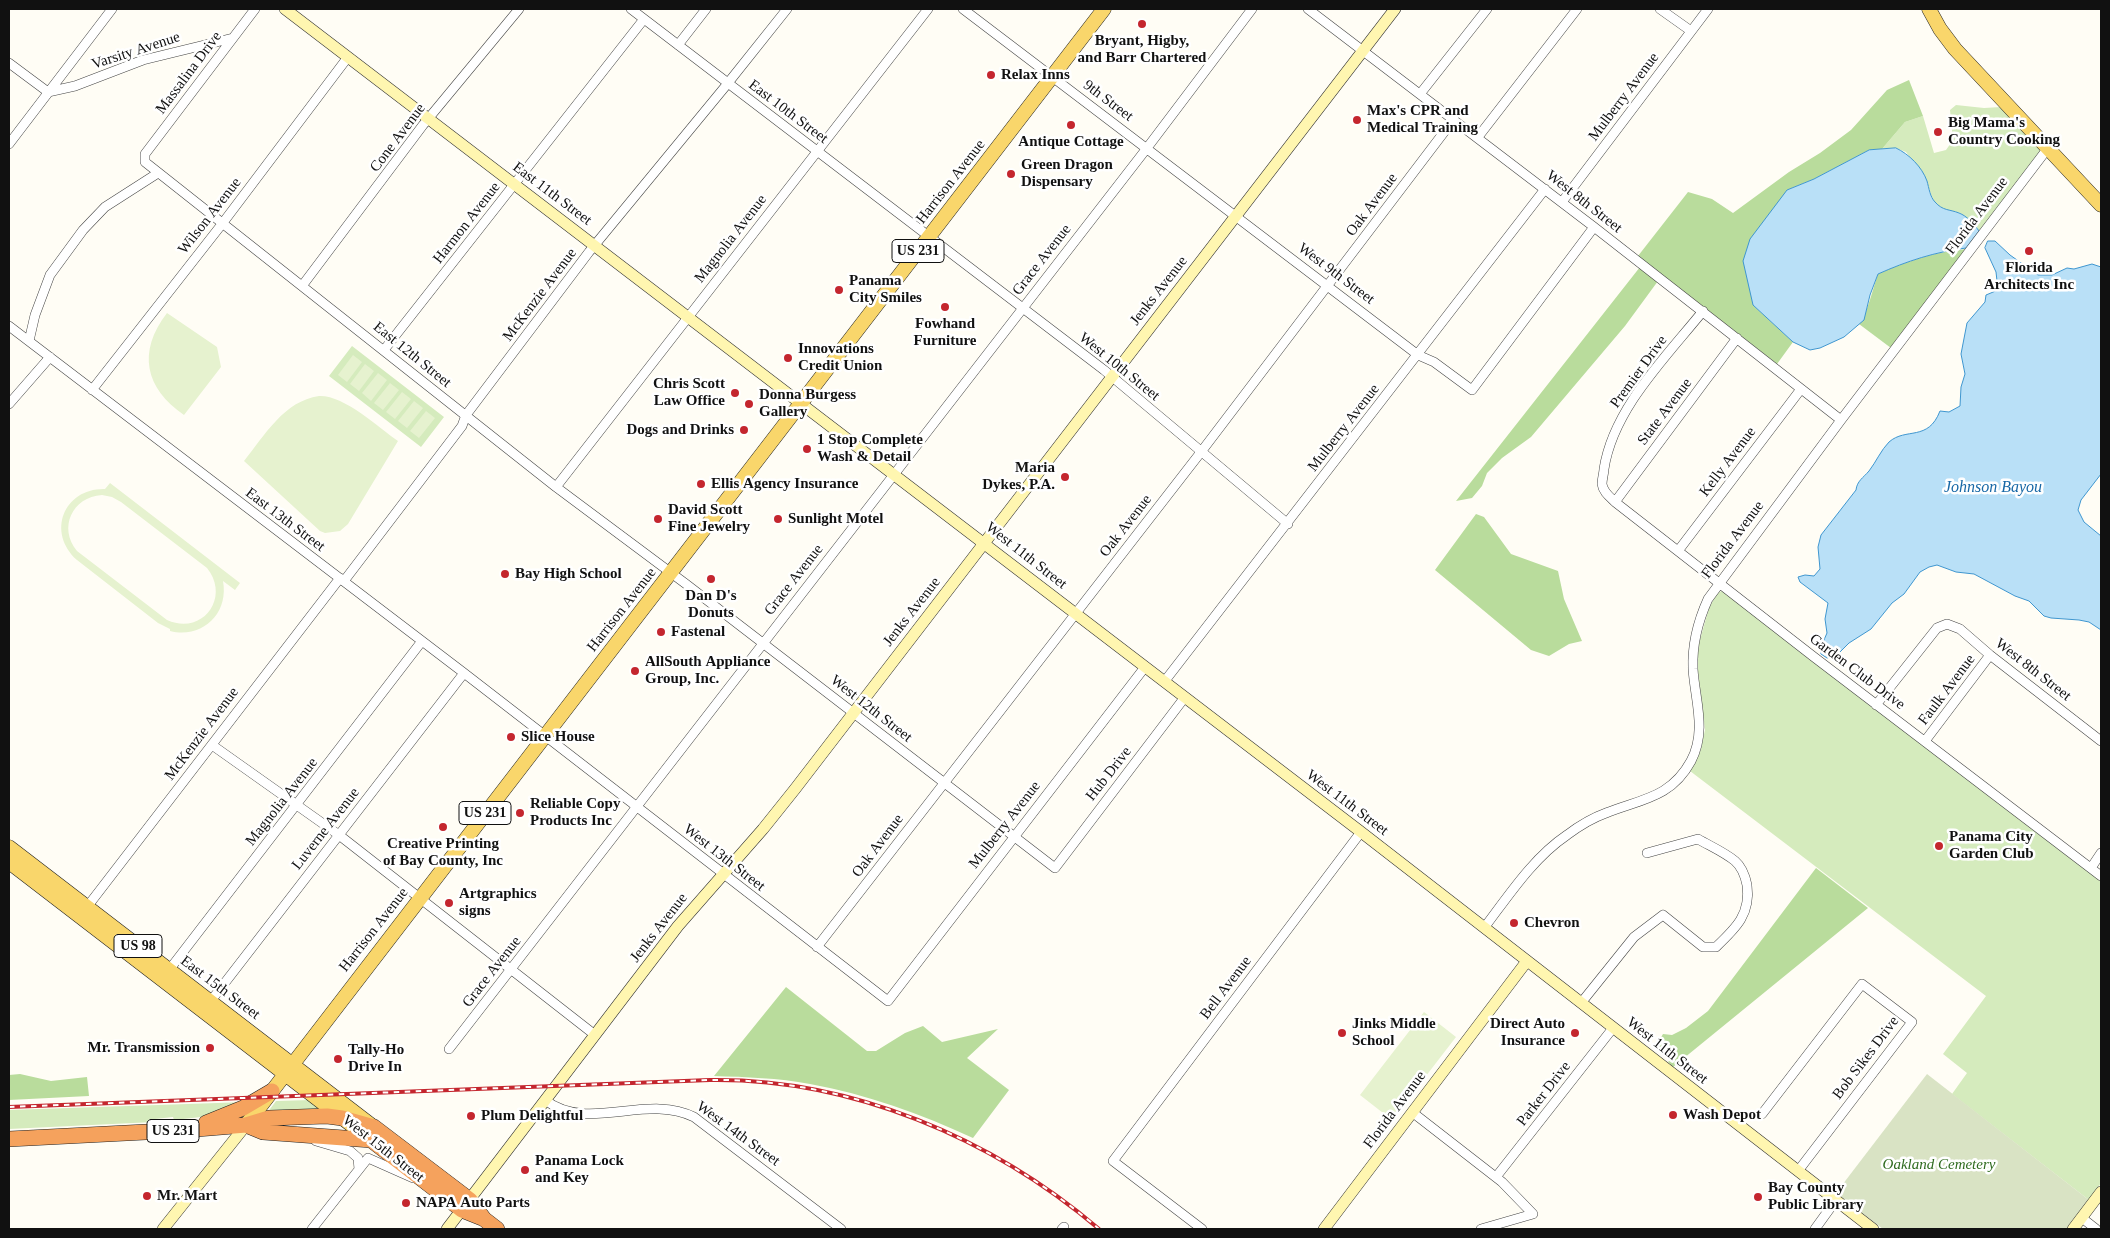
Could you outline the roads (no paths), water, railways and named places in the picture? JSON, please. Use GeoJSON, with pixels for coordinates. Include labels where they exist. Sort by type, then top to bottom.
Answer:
{"type":"FeatureCollection","features":[{"type":"Feature","properties":{"kind":"highway"},"geometry":{"type":"LineString","coordinates":[[185,1130],[234,1113],[272,1091]]}},
{"type":"Feature","properties":{"kind":"highway"},"geometry":{"type":"LineString","coordinates":[[246,1125],[269,1118],[327,1116],[342,1118],[372,1133]]}},
{"type":"Feature","properties":{"kind":"highway"},"geometry":{"type":"LineString","coordinates":[[246,1125],[263,1132],[294,1134],[372,1133]]}},
{"type":"Feature","properties":{"kind":"highway","name":"US 231"},"geometry":{"type":"LineString","coordinates":[[9,1139],[246,1125]]}},
{"type":"Feature","properties":{"kind":"highway","name":"West 15th Street"},"geometry":{"type":"LineString","coordinates":[[372,1133],[432,1186],[466,1205]]}},
{"type":"Feature","properties":{"kind":"highway","name":"West 15th Street"},"geometry":{"type":"LineString","coordinates":[[372,1133],[497,1229]]}},
{"type":"Feature","properties":{"kind":"main road","name":"East 11th Street"},"geometry":{"type":"LineString","coordinates":[[285,9],[801,403]]}},
{"type":"Feature","properties":{"kind":"main road","name":"Harrison Avenue"},"geometry":{"type":"LineString","coordinates":[[163,1229],[246,1125],[1104,9]]}},
{"type":"Feature","properties":{"kind":"main road","name":"Jenks Avenue"},"geometry":{"type":"LineString","coordinates":[[447,1229],[678,926],[771,820],[1396,9]]}},
{"type":"Feature","properties":{"kind":"main road"},"geometry":{"type":"LineString","coordinates":[[1929,9],[1940,29],[1955,49],[2101,205]]}},
{"type":"Feature","properties":{"kind":"main road","name":"West 11th Street"},"geometry":{"type":"LineString","coordinates":[[801,403],[1361,832],[1873,1229]]}},
{"type":"Feature","properties":{"kind":"main road","name":"East 15th Street"},"geometry":{"type":"LineString","coordinates":[[9,847],[83,912]]}},
{"type":"Feature","properties":{"kind":"main road","name":"East 15th Street"},"geometry":{"type":"LineString","coordinates":[[9,862],[83,912],[288,1069]]}},
{"type":"Feature","properties":{"kind":"main road","name":"Florida Avenue"},"geometry":{"type":"LineString","coordinates":[[1324,1229],[1527,961]]}},
{"type":"Feature","properties":{"kind":"main road","name":"West 15th Street"},"geometry":{"type":"LineString","coordinates":[[288,1069],[342,1118]]}},
{"type":"Feature","properties":{"kind":"main road","name":"West 15th Street"},"geometry":{"type":"LineString","coordinates":[[288,1069],[372,1133]]}},
{"type":"Feature","properties":{"kind":"main road"},"geometry":{"type":"LineString","coordinates":[[2074,1229],[2101,1192]]}},
{"type":"Feature","properties":{"kind":"street"},"geometry":{"type":"LineString","coordinates":[[9,144],[112,9]]}},
{"type":"Feature","properties":{"kind":"street","name":"Massalina Drive"},"geometry":{"type":"LineString","coordinates":[[145,154],[255,9]]}},
{"type":"Feature","properties":{"kind":"street","name":"Cone Avenue"},"geometry":{"type":"LineString","coordinates":[[302,286],[429,119],[518,9]]}},
{"type":"Feature","properties":{"kind":"street","name":"East 10th Street"},"geometry":{"type":"LineString","coordinates":[[631,9],[929,236]]}},
{"type":"Feature","properties":{"kind":"street"},"geometry":{"type":"LineString","coordinates":[[678,46],[706,9]]}},
{"type":"Feature","properties":{"kind":"street","name":"McKenzie Avenue"},"geometry":{"type":"LineString","coordinates":[[83,912],[462,426],[466,416],[595,245],[728,84],[787,9]]}},
{"type":"Feature","properties":{"kind":"street","name":"Magnolia Avenue"},"geometry":{"type":"LineString","coordinates":[[556,487],[928,9]]}},
{"type":"Feature","properties":{"kind":"street","name":"9th Street"},"geometry":{"type":"LineString","coordinates":[[964,9],[1236,216]]}},
{"type":"Feature","properties":{"kind":"street","name":"Grace Avenue"},"geometry":{"type":"LineString","coordinates":[[449,1049],[1147,148],[1252,9]]}},
{"type":"Feature","properties":{"kind":"street","name":"West 8th Street"},"geometry":{"type":"LineString","coordinates":[[1308,9],[1478,137],[1841,420]]}},
{"type":"Feature","properties":{"kind":"street"},"geometry":{"type":"LineString","coordinates":[[1420,94],[1487,9]]}},
{"type":"Feature","properties":{"kind":"street"},"geometry":{"type":"LineString","coordinates":[[1478,137],[1577,9]]}},
{"type":"Feature","properties":{"kind":"street"},"geometry":{"type":"LineString","coordinates":[[1660,9],[1690,31]]}},
{"type":"Feature","properties":{"kind":"street","name":"Mulberry Avenue"},"geometry":{"type":"LineString","coordinates":[[1562,202],[1708,9]]}},
{"type":"Feature","properties":{"kind":"street","name":"Harmon Avenue"},"geometry":{"type":"LineString","coordinates":[[384,350],[644,19]]}},
{"type":"Feature","properties":{"kind":"street","name":"Varsity Avenue"},"geometry":{"type":"LineString","coordinates":[[48,92],[75,86],[143,60],[232,38]]}},
{"type":"Feature","properties":{"kind":"street","name":"Wilson Avenue"},"geometry":{"type":"LineString","coordinates":[[92,390],[222,224],[348,57]]}},
{"type":"Feature","properties":{"kind":"street"},"geometry":{"type":"LineString","coordinates":[[9,63],[48,92]]}},
{"type":"Feature","properties":{"kind":"street","name":"Oak Avenue"},"geometry":{"type":"LineString","coordinates":[[818,947],[1201,452],[1454,119]]}},
{"type":"Feature","properties":{"kind":"street","name":"Florida Avenue"},"geometry":{"type":"LineString","coordinates":[[1484,928],[1530,869],[1560,839],[1581,825],[1605,813],[1660,794],[1676,782],[1688,766],[1697,746],[1700,727],[1693,668],[1696,637],[1702,614],[1719,583],[1970,248],[2048,148]]}},
{"type":"Feature","properties":{"kind":"street","name":"East 12th Street"},"geometry":{"type":"LineString","coordinates":[[145,154],[145,162],[158,173],[556,487],[670,573]]}},
{"type":"Feature","properties":{"kind":"street"},"geometry":{"type":"LineString","coordinates":[[29,341],[35,315],[50,276],[83,230],[105,207],[158,173]]}},
{"type":"Feature","properties":{"kind":"street","name":"Mulberry Avenue"},"geometry":{"type":"LineString","coordinates":[[1164,682],[1545,189]]}},
{"type":"Feature","properties":{"kind":"street","name":"West 9th Street"},"geometry":{"type":"LineString","coordinates":[[1236,216],[1418,355]]}},
{"type":"Feature","properties":{"kind":"street"},"geometry":{"type":"LineString","coordinates":[[1418,355],[1434,362],[1472,390],[1594,227]]}},
{"type":"Feature","properties":{"kind":"street","name":"West 10th Street"},"geometry":{"type":"LineString","coordinates":[[929,236],[1021,309],[1112,377],[1288,524]]}},
{"type":"Feature","properties":{"kind":"street","name":"Premier Drive"},"geometry":{"type":"LineString","coordinates":[[1602,484],[1606,459],[1613,436],[1626,410],[1703,311]]}},
{"type":"Feature","properties":{"kind":"street","name":"East 13th Street"},"geometry":{"type":"LineString","coordinates":[[9,326],[544,736]]}},
{"type":"Feature","properties":{"kind":"street","name":"State Avenue"},"geometry":{"type":"LineString","coordinates":[[1615,502],[1737,338]]}},
{"type":"Feature","properties":{"kind":"street"},"geometry":{"type":"LineString","coordinates":[[9,404],[50,358]]}},
{"type":"Feature","properties":{"kind":"street","name":"Kelly Avenue"},"geometry":{"type":"LineString","coordinates":[[1678,551],[1801,389]]}},
{"type":"Feature","properties":{"kind":"street","name":"Garden Club Drive"},"geometry":{"type":"LineString","coordinates":[[1602,484],[1605,492],[1615,502],[1876,705],[2101,876]]}},
{"type":"Feature","properties":{"kind":"street","name":"West 12th Street"},"geometry":{"type":"LineString","coordinates":[[670,573],[1055,868]]}},
{"type":"Feature","properties":{"kind":"street","name":"West 8th Street"},"geometry":{"type":"LineString","coordinates":[[1876,705],[1937,628],[1947,624],[1960,629],[1990,655],[2101,741]]}},
{"type":"Feature","properties":{"kind":"street","name":"Magnolia Avenue"},"geometry":{"type":"LineString","coordinates":[[166,975],[422,641]]}},
{"type":"Feature","properties":{"kind":"street","name":"Faulk Avenue"},"geometry":{"type":"LineString","coordinates":[[1925,741],[1990,655]]}},
{"type":"Feature","properties":{"kind":"street","name":"Mulberry Avenue"},"geometry":{"type":"LineString","coordinates":[[888,1001],[1145,667]]}},
{"type":"Feature","properties":{"kind":"street","name":"Luverne Avenue"},"geometry":{"type":"LineString","coordinates":[[207,1006],[464,673]]}},
{"type":"Feature","properties":{"kind":"street","name":"Hub Drive"},"geometry":{"type":"LineString","coordinates":[[1055,868],[1185,697]]}},
{"type":"Feature","properties":{"kind":"street","name":"West 13th Street"},"geometry":{"type":"LineString","coordinates":[[544,736],[888,1001]]}},
{"type":"Feature","properties":{"kind":"street"},"geometry":{"type":"LineString","coordinates":[[212,745],[339,835],[595,1034]]}},
{"type":"Feature","properties":{"kind":"street","name":"Bell Avenue"},"geometry":{"type":"LineString","coordinates":[[1202,1229],[1113,1161],[1361,832]]}},
{"type":"Feature","properties":{"kind":"street"},"geometry":{"type":"LineString","coordinates":[[1581,1003],[1634,937],[1663,915],[1703,947],[1716,947],[1732,932],[1746,912],[1748,897],[1745,874],[1735,862],[1698,839],[1646,854]]}},
{"type":"Feature","properties":{"kind":"street"},"geometry":{"type":"LineString","coordinates":[[2091,868],[2101,853]]}},
{"type":"Feature","properties":{"kind":"street","name":"Bob Sikes Drive"},"geometry":{"type":"LineString","coordinates":[[1762,1114],[1862,984],[1912,1022],[1798,1171]]}},
{"type":"Feature","properties":{"kind":"street","name":"Parker Drive"},"geometry":{"type":"LineString","coordinates":[[1496,1177],[1613,1028]]}},
{"type":"Feature","properties":{"kind":"street","name":"West 14th Street"},"geometry":{"type":"LineString","coordinates":[[545,1100],[559,1110],[572,1113],[662,1107],[683,1111],[694,1117],[841,1229]]}},
{"type":"Feature","properties":{"kind":"street"},"geometry":{"type":"LineString","coordinates":[[1412,1112],[1496,1177],[1533,1214],[1481,1229]]}},
{"type":"Feature","properties":{"kind":"street"},"geometry":{"type":"LineString","coordinates":[[294,1134],[352,1152],[358,1158],[359,1169]]}},
{"type":"Feature","properties":{"kind":"street"},"geometry":{"type":"LineString","coordinates":[[312,1229],[368,1158],[432,1186]]}},
{"type":"Feature","properties":{"kind":"street"},"geometry":{"type":"LineString","coordinates":[[1815,1229],[1836,1200]]}},
{"type":"Feature","properties":{"kind":"street"},"geometry":{"type":"LineString","coordinates":[[2082,1218],[2096,1229]]}},
{"type":"Feature","properties":{"kind":"water"},"geometry":{"type":"Polygon","coordinates":[[[1896,148],[1910,157],[1918,166],[1925,176],[1933,200],[1938,205],[1965,216],[1979,231],[1966,248],[1921,258],[1878,274],[1870,295],[1864,320],[1844,337],[1820,348],[1810,350],[1793,342],[1753,305],[1743,261],[1750,239],[1787,190],[1814,179],[1869,150],[1896,148]]]}},
{"type":"Feature","properties":{"kind":"water","name":"Johnson Bayou"},"geometry":{"type":"Polygon","coordinates":[[[1988,241],[1995,241],[2010,255],[2038,275],[2052,275],[2067,268],[2074,269],[2092,264],[2101,267],[2101,474],[2081,500],[2078,510],[2084,522],[2101,536],[2101,630],[2089,622],[2044,616],[2029,601],[2015,596],[1974,574],[1956,572],[1937,565],[1920,572],[1904,594],[1892,603],[1871,629],[1849,643],[1833,659],[1831,657],[1827,658],[1821,654],[1820,649],[1827,633],[1825,619],[1828,603],[1800,582],[1798,577],[1805,575],[1814,576],[1820,569],[1818,547],[1821,535],[1856,490],[1859,482],[1889,442],[1902,435],[1916,433],[1929,427],[1935,421],[1940,411],[1949,412],[1960,406],[1961,387],[1965,374],[1961,354],[1967,323],[1985,302],[1986,295],[1998,290],[1996,272],[1985,248],[1988,241]]]}},
{"type":"Feature","properties":{"kind":"railway"},"geometry":{"type":"LineString","coordinates":[[9,1107],[710,1080],[763,1082],[815,1090],[867,1102],[917,1120],[966,1141],[1013,1167],[1057,1196],[1099,1229]]}},
{"type":"Feature","properties":{"kind":"place","name":"Bryant, Higby, and Barr Chartered"},"geometry":{"type":"Point","coordinates":[1142,24]}},
{"type":"Feature","properties":{"kind":"place","name":"Relax Inns"},"geometry":{"type":"Point","coordinates":[991,75]}},
{"type":"Feature","properties":{"kind":"place","name":"Max's CPR and Medical Training"},"geometry":{"type":"Point","coordinates":[1357,120]}},
{"type":"Feature","properties":{"kind":"place","name":"Antique Cottage"},"geometry":{"type":"Point","coordinates":[1071,125]}},
{"type":"Feature","properties":{"kind":"place","name":"Big Mama's Country Cooking"},"geometry":{"type":"Point","coordinates":[1938,132]}},
{"type":"Feature","properties":{"kind":"place","name":"Green Dragon Dispensary"},"geometry":{"type":"Point","coordinates":[1011,174]}},
{"type":"Feature","properties":{"kind":"place","name":"Florida Architects Inc"},"geometry":{"type":"Point","coordinates":[2029,251]}},
{"type":"Feature","properties":{"kind":"place","name":"Panama City Smiles"},"geometry":{"type":"Point","coordinates":[839,290]}},
{"type":"Feature","properties":{"kind":"place","name":"Fowhand Furniture"},"geometry":{"type":"Point","coordinates":[945,307]}},
{"type":"Feature","properties":{"kind":"place","name":"Innovations Credit Union"},"geometry":{"type":"Point","coordinates":[788,358]}},
{"type":"Feature","properties":{"kind":"place","name":"Chris Scott Law Office"},"geometry":{"type":"Point","coordinates":[735,393]}},
{"type":"Feature","properties":{"kind":"place","name":"Donna Burgess Gallery"},"geometry":{"type":"Point","coordinates":[749,404]}},
{"type":"Feature","properties":{"kind":"place","name":"Dogs and Drinks"},"geometry":{"type":"Point","coordinates":[744,430]}},
{"type":"Feature","properties":{"kind":"place","name":"1 Stop Complete Wash & Detail"},"geometry":{"type":"Point","coordinates":[807,449]}},
{"type":"Feature","properties":{"kind":"place","name":"Maria Dykes, P.A."},"geometry":{"type":"Point","coordinates":[1065,477]}},
{"type":"Feature","properties":{"kind":"place","name":"Ellis Agency Insurance"},"geometry":{"type":"Point","coordinates":[701,484]}},
{"type":"Feature","properties":{"kind":"place","name":"David Scott Fine Jewelry"},"geometry":{"type":"Point","coordinates":[658,519]}},
{"type":"Feature","properties":{"kind":"place","name":"Sunlight Motel"},"geometry":{"type":"Point","coordinates":[778,519]}},
{"type":"Feature","properties":{"kind":"place","name":"Bay High School"},"geometry":{"type":"Point","coordinates":[505,574]}},
{"type":"Feature","properties":{"kind":"place","name":"Dan D's Donuts"},"geometry":{"type":"Point","coordinates":[711,579]}},
{"type":"Feature","properties":{"kind":"place","name":"Fastenal"},"geometry":{"type":"Point","coordinates":[661,632]}},
{"type":"Feature","properties":{"kind":"place","name":"AllSouth Appliance Group, Inc."},"geometry":{"type":"Point","coordinates":[635,671]}},
{"type":"Feature","properties":{"kind":"place","name":"Slice House"},"geometry":{"type":"Point","coordinates":[511,737]}},
{"type":"Feature","properties":{"kind":"place","name":"Reliable Copy Products Inc"},"geometry":{"type":"Point","coordinates":[520,813]}},
{"type":"Feature","properties":{"kind":"place","name":"Creative Printing of Bay County, Inc"},"geometry":{"type":"Point","coordinates":[443,827]}},
{"type":"Feature","properties":{"kind":"place","name":"Panama City Garden Club"},"geometry":{"type":"Point","coordinates":[1939,846]}},
{"type":"Feature","properties":{"kind":"place","name":"Artgraphics signs"},"geometry":{"type":"Point","coordinates":[449,903]}},
{"type":"Feature","properties":{"kind":"place","name":"Chevron"},"geometry":{"type":"Point","coordinates":[1514,923]}},
{"type":"Feature","properties":{"kind":"place","name":"Jinks Middle School"},"geometry":{"type":"Point","coordinates":[1342,1033]}},
{"type":"Feature","properties":{"kind":"place","name":"Direct Auto Insurance"},"geometry":{"type":"Point","coordinates":[1575,1033]}},
{"type":"Feature","properties":{"kind":"place","name":"Mr. Transmission"},"geometry":{"type":"Point","coordinates":[210,1048]}},
{"type":"Feature","properties":{"kind":"place","name":"Tally-Ho Drive In"},"geometry":{"type":"Point","coordinates":[338,1059]}},
{"type":"Feature","properties":{"kind":"place","name":"Wash Depot"},"geometry":{"type":"Point","coordinates":[1673,1115]}},
{"type":"Feature","properties":{"kind":"place","name":"Plum Delightful"},"geometry":{"type":"Point","coordinates":[471,1116]}},
{"type":"Feature","properties":{"kind":"place","name":"Panama Lock and Key"},"geometry":{"type":"Point","coordinates":[525,1170]}},
{"type":"Feature","properties":{"kind":"place","name":"Mr. Mart"},"geometry":{"type":"Point","coordinates":[147,1196]}},
{"type":"Feature","properties":{"kind":"place","name":"Bay County Public Library"},"geometry":{"type":"Point","coordinates":[1758,1197]}},
{"type":"Feature","properties":{"kind":"place","name":"NAPA Auto Parts"},"geometry":{"type":"Point","coordinates":[406,1203]}},
{"type":"Feature","properties":{"kind":"park label","name":"Oakland Cemetery"},"geometry":{"type":"Point","coordinates":[1939,1165]}}]}
